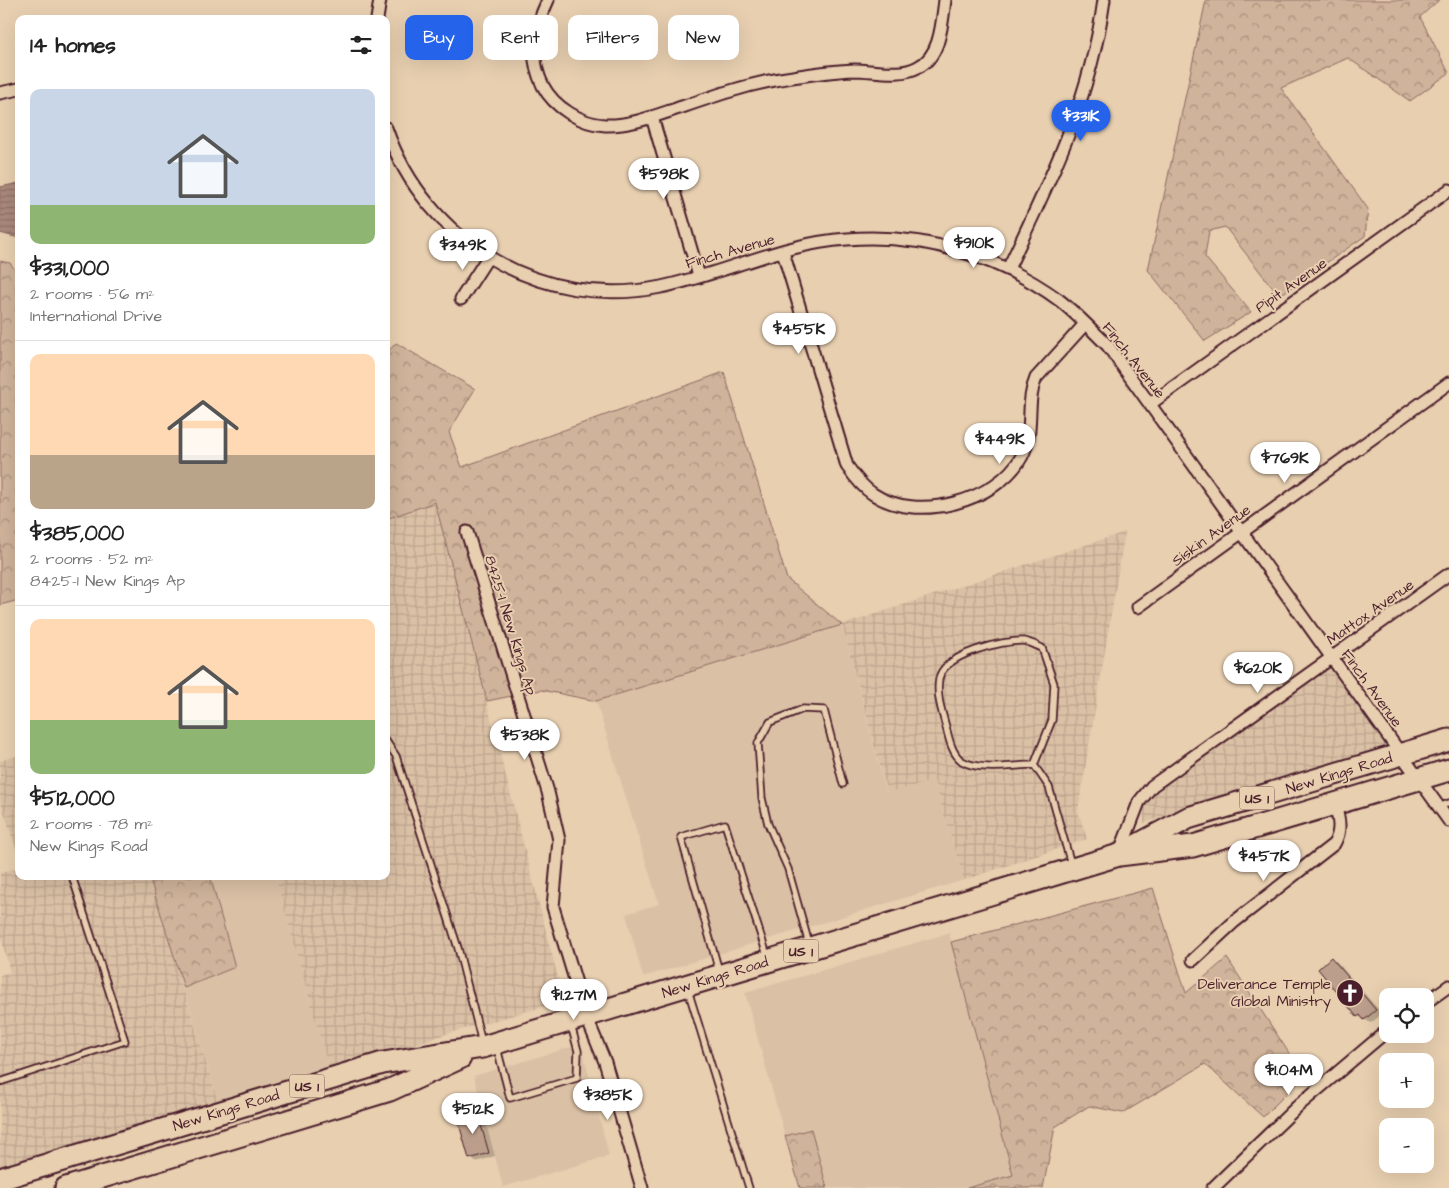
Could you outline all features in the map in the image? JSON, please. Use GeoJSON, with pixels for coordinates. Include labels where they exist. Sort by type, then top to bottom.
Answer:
{"type":"FeatureCollection","features":[{"type":"Feature","properties":{"kind":"highway","name":"New Kings Road"},"geometry":{"type":"LineString","coordinates":[[1119,855],[1188,818],[1449,740]]}},
{"type":"Feature","properties":{"kind":"highway","name":"New Kings Road"},"geometry":{"type":"LineString","coordinates":[[0,1179],[383,1063],[489,1045],[1119,855],[1193,846],[1449,770]]}},
{"type":"Feature","properties":{"kind":"highway","name":"New Kings Road"},"geometry":{"type":"LineString","coordinates":[[66,1188],[390,1090],[489,1045]]}},
{"type":"Feature","properties":{"kind":"street"},"geometry":{"type":"LineString","coordinates":[[378,15],[380,0]]}},
{"type":"Feature","properties":{"kind":"street"},"geometry":{"type":"LineString","coordinates":[[548,0],[536,30],[534,56],[538,74],[545,89],[556,103],[586,121],[603,125],[652,117],[726,92],[769,81],[854,70],[900,71],[919,67],[929,59],[936,46],[945,0]]}},
{"type":"Feature","properties":{"kind":"street"},"geometry":{"type":"LineString","coordinates":[[1008,269],[1069,138],[1089,73],[1104,0]]}},
{"type":"Feature","properties":{"kind":"street"},"geometry":{"type":"LineString","coordinates":[[0,93],[15,90]]}},
{"type":"Feature","properties":{"kind":"street"},"geometry":{"type":"LineString","coordinates":[[652,117],[699,276]]}},
{"type":"Feature","properties":{"kind":"street","name":"Finch Avenue"},"geometry":{"type":"LineString","coordinates":[[390,138],[404,171],[418,192],[450,229],[473,248],[503,266],[550,283],[600,290],[631,291],[661,287],[812,244],[846,239],[874,238],[938,246],[967,253],[1008,269],[1060,301],[1108,346],[1419,779],[1444,805],[1449,822]]}},
{"type":"Feature","properties":{"kind":"street","name":"Pipit Avenue"},"geometry":{"type":"LineString","coordinates":[[1150,404],[1449,190]]}},
{"type":"Feature","properties":{"kind":"street"},"geometry":{"type":"LineString","coordinates":[[783,252],[841,452],[857,480],[872,494],[910,508],[932,508],[972,497],[992,488],[1010,474],[1022,456],[1029,437],[1032,388],[1036,378],[1085,324]]}},
{"type":"Feature","properties":{"kind":"street"},"geometry":{"type":"LineString","coordinates":[[461,299],[488,257]]}},
{"type":"Feature","properties":{"kind":"street","name":"Siskin Avenue"},"geometry":{"type":"LineString","coordinates":[[1138,606],[1449,383]]}},
{"type":"Feature","properties":{"kind":"street","name":"8425-1 New Kings Ap"},"geometry":{"type":"LineString","coordinates":[[466,532],[548,792],[558,830],[559,840],[553,907],[578,1018],[605,1062],[642,1188]]}},
{"type":"Feature","properties":{"kind":"street","name":"Mattox Avenue"},"geometry":{"type":"LineString","coordinates":[[1119,855],[1139,802],[1152,786],[1449,574]]}},
{"type":"Feature","properties":{"kind":"street"},"geometry":{"type":"LineString","coordinates":[[1193,960],[1234,922],[1334,844],[1340,834],[1340,822],[1335,804]]}},
{"type":"Feature","properties":{"kind":"street"},"geometry":{"type":"LineString","coordinates":[[1434,997],[1449,986]]}},
{"type":"Feature","properties":{"kind":"street"},"geometry":{"type":"LineString","coordinates":[[1213,1188],[1298,1106],[1379,1038]]}},
{"type":"Feature","properties":{"kind":"lane"},"geometry":{"type":"LineString","coordinates":[[1026,641],[1042,648],[1054,684],[1052,720],[1034,765],[979,766],[962,761],[951,747],[939,699],[939,677],[946,664],[958,656],[1007,643],[1026,641]]}},
{"type":"Feature","properties":{"kind":"lane"},"geometry":{"type":"LineString","coordinates":[[810,948],[788,869],[768,824],[762,798],[758,742],[770,722],[803,709],[824,710],[844,784]]}},
{"type":"Feature","properties":{"kind":"lane"},"geometry":{"type":"LineString","coordinates":[[390,748],[396,756],[489,1045],[510,1098],[577,1078],[578,1018]]}},
{"type":"Feature","properties":{"kind":"lane"},"geometry":{"type":"LineString","coordinates":[[1034,765],[1050,787],[1072,869]]}},
{"type":"Feature","properties":{"kind":"lane"},"geometry":{"type":"LineString","coordinates":[[720,975],[681,837],[725,824],[769,960]]}},
{"type":"Feature","properties":{"kind":"lane"},"geometry":{"type":"LineString","coordinates":[[0,1082],[125,1041],[73,880]]}},
{"type":"Feature","properties":{"kind":"lane"},"geometry":{"type":"LineString","coordinates":[[687,985],[749,1188]]}},
{"type":"Feature","properties":{"kind":"shaded area"},"geometry":{"type":"Polygon","coordinates":[[[15,184],[15,237],[0,233],[0,187],[15,184]]]}},
{"type":"Feature","properties":{"kind":"shaded area"},"geometry":{"type":"Polygon","coordinates":[[[435,502],[564,1001],[446,1034],[330,1073],[276,880],[390,880],[390,518],[435,502]]]}},
{"type":"Feature","properties":{"kind":"shaded area"},"geometry":{"type":"Polygon","coordinates":[[[1125,532],[1078,811],[1087,839],[964,880],[934,781],[887,793],[842,625],[1125,532]]]}},
{"type":"Feature","properties":{"kind":"shaded area"},"geometry":{"type":"Polygon","coordinates":[[[842,625],[886,792],[934,781],[964,880],[643,977],[626,914],[659,904],[596,701],[842,625]]]}},
{"type":"Feature","properties":{"kind":"shaded area"},"geometry":{"type":"Polygon","coordinates":[[[1331,665],[1388,749],[1144,823],[1143,805],[1160,787],[1331,665]]]}},
{"type":"Feature","properties":{"kind":"shaded area"},"geometry":{"type":"Polygon","coordinates":[[[15,756],[15,845],[0,800],[0,761],[15,756]]]}},
{"type":"Feature","properties":{"kind":"shaded area"},"geometry":{"type":"Polygon","coordinates":[[[15,868],[15,880],[150,880],[219,1105],[0,1170],[0,975],[10,972],[0,933],[0,873],[15,868]]]}},
{"type":"Feature","properties":{"kind":"shaded area"},"geometry":{"type":"Polygon","coordinates":[[[211,880],[276,880],[330,1073],[219,1105],[184,988],[235,967],[211,880]]]}},
{"type":"Feature","properties":{"kind":"shaded area"},"geometry":{"type":"Polygon","coordinates":[[[949,933],[1013,1176],[967,1188],[827,1188],[811,1129],[785,1136],[745,993],[949,933]]]}},
{"type":"Feature","properties":{"kind":"shaded area"},"geometry":{"type":"Polygon","coordinates":[[[581,1044],[609,1156],[503,1187],[474,1076],[581,1044]]]}},
{"type":"Feature","properties":{"kind":"green space"},"geometry":{"type":"Polygon","coordinates":[[[1206,0],[1439,0],[1420,17],[1449,73],[1410,101],[1348,58],[1281,88],[1368,209],[1365,236],[1279,296],[1225,227],[1209,231],[1205,257],[1251,312],[1205,341],[1148,270],[1206,0]]]}},
{"type":"Feature","properties":{"kind":"green space"},"geometry":{"type":"Polygon","coordinates":[[[0,261],[10,263],[15,270],[15,601],[0,605],[0,261]]]}},
{"type":"Feature","properties":{"kind":"green space"},"geometry":{"type":"Polygon","coordinates":[[[396,343],[475,389],[449,432],[462,467],[724,372],[787,579],[842,625],[596,701],[541,690],[487,701],[435,502],[390,518],[390,350],[396,343]]]}},
{"type":"Feature","properties":{"kind":"green space"},"geometry":{"type":"Polygon","coordinates":[[[150,880],[211,880],[235,967],[184,988],[150,880]]]}},
{"type":"Feature","properties":{"kind":"green space"},"geometry":{"type":"Polygon","coordinates":[[[1153,888],[1186,993],[1227,958],[1304,1076],[1263,1117],[1205,1064],[1123,1113],[1089,1106],[1055,1127],[1043,1188],[967,1188],[1013,1175],[951,942],[1153,888]]]}},
{"type":"Feature","properties":{"kind":"green space"},"geometry":{"type":"Polygon","coordinates":[[[811,1129],[827,1188],[800,1188],[785,1136],[811,1129]]]}},
{"type":"Feature","properties":{"kind":"building","name":"Deliverance Temple Global Ministry"},"geometry":{"type":"Polygon","coordinates":[[[1331,957],[1376,1010],[1364,1020],[1360,1015],[1357,1017],[1318,969],[1331,957]]]}},
{"type":"Feature","properties":{"kind":"building"},"geometry":{"type":"Polygon","coordinates":[[[477,1111],[489,1153],[469,1159],[457,1117],[477,1111]]]}},
{"type":"Feature","properties":{"kind":"place","name":"Deliverance Temple Global Ministry"},"geometry":{"type":"Point","coordinates":[1350,993]}}]}
